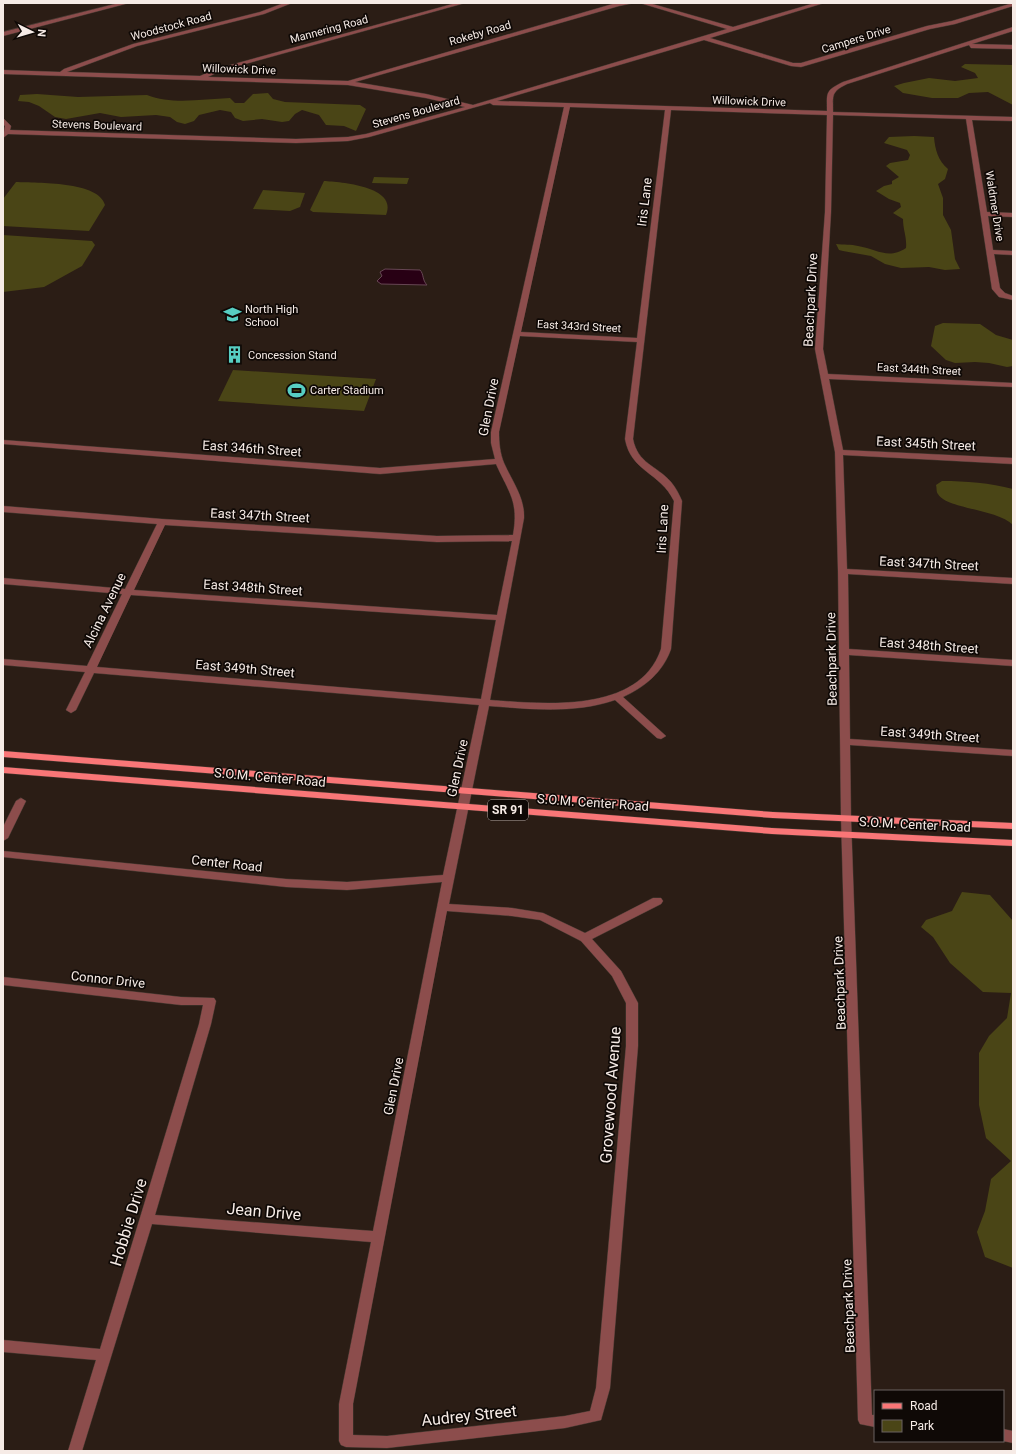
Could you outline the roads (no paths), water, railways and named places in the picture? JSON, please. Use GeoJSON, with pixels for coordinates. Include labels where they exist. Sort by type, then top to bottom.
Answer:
{"type":"FeatureCollection","features":[{"type":"Feature","properties":{"kind":"main road","name":"S.O.M. Center Road"},"geometry":{"type":"LineString","coordinates":[[3,754],[466,791],[692,807],[773,815],[1013,826]]}},
{"type":"Feature","properties":{"kind":"main road","name":"S.O.M. Center Road"},"geometry":{"type":"LineString","coordinates":[[3,770],[772,831],[1013,843]]}},
{"type":"Feature","properties":{"kind":"street"},"geometry":{"type":"LineString","coordinates":[[3,34],[126,3]]}},
{"type":"Feature","properties":{"kind":"street","name":"Woodstock Road"},"geometry":{"type":"LineString","coordinates":[[61,74],[66,70],[135,45],[262,13],[289,3]]}},
{"type":"Feature","properties":{"kind":"street","name":"Mannering Road"},"geometry":{"type":"LineString","coordinates":[[202,78],[218,70],[462,3]]}},
{"type":"Feature","properties":{"kind":"street","name":"Rokeby Road"},"geometry":{"type":"LineString","coordinates":[[348,83],[619,4],[632,3]]}},
{"type":"Feature","properties":{"kind":"street"},"geometry":{"type":"LineString","coordinates":[[643,3],[734,29]]}},
{"type":"Feature","properties":{"kind":"street","name":"Stevens Boulevard"},"geometry":{"type":"LineString","coordinates":[[5,134],[288,141],[326,140],[367,136],[472,107],[819,3]]}},
{"type":"Feature","properties":{"kind":"street","name":"Campers Drive"},"geometry":{"type":"LineString","coordinates":[[704,38],[793,65],[801,65],[929,27],[953,23],[1013,4]]}},
{"type":"Feature","properties":{"kind":"street","name":"Beachpark Drive"},"geometry":{"type":"LineString","coordinates":[[870,1420],[848,834],[846,818],[843,571],[838,452],[819,349],[828,212],[830,95],[833,89],[838,86],[1013,29]]}},
{"type":"Feature","properties":{"kind":"street"},"geometry":{"type":"LineString","coordinates":[[963,45],[1013,47]]}},
{"type":"Feature","properties":{"kind":"street","name":"Willowick Drive"},"geometry":{"type":"LineString","coordinates":[[3,72],[348,83],[418,94],[472,107]]}},
{"type":"Feature","properties":{"kind":"street","name":"Willowick Drive"},"geometry":{"type":"LineString","coordinates":[[485,103],[1013,119]]}},
{"type":"Feature","properties":{"kind":"street","name":"Glen Drive"},"geometry":{"type":"LineString","coordinates":[[346,1441],[346,1404],[444,907],[448,878],[485,702],[520,519],[519,506],[498,461],[495,446],[495,432],[567,106]]}},
{"type":"Feature","properties":{"kind":"street","name":"Iris Lane"},"geometry":{"type":"LineString","coordinates":[[485,702],[564,707],[600,701],[616,696],[635,686],[649,676],[659,665],[666,650],[678,501],[675,493],[662,476],[642,463],[632,451],[629,439],[668,109]]}},
{"type":"Feature","properties":{"kind":"street","name":"Waldmer Drive"},"geometry":{"type":"LineString","coordinates":[[970,118],[996,289],[1002,295],[1013,298]]}},
{"type":"Feature","properties":{"kind":"street"},"geometry":{"type":"LineString","coordinates":[[3,120],[8,126],[5,134]]}},
{"type":"Feature","properties":{"kind":"street"},"geometry":{"type":"LineString","coordinates":[[985,214],[1013,216]]}},
{"type":"Feature","properties":{"kind":"street"},"geometry":{"type":"LineString","coordinates":[[991,252],[1013,253]]}},
{"type":"Feature","properties":{"kind":"street","name":"East 343rd Street"},"geometry":{"type":"LineString","coordinates":[[517,334],[641,340]]}},
{"type":"Feature","properties":{"kind":"street","name":"East 344th Street"},"geometry":{"type":"LineString","coordinates":[[824,376],[1013,385]]}},
{"type":"Feature","properties":{"kind":"street","name":"East 346th Street"},"geometry":{"type":"LineString","coordinates":[[3,442],[380,471],[498,461]]}},
{"type":"Feature","properties":{"kind":"street","name":"East 345th Street"},"geometry":{"type":"LineString","coordinates":[[838,452],[1013,461]]}},
{"type":"Feature","properties":{"kind":"street","name":"East 347th Street"},"geometry":{"type":"LineString","coordinates":[[3,509],[162,522],[438,539],[516,538]]}},
{"type":"Feature","properties":{"kind":"street","name":"Alcina Avenue"},"geometry":{"type":"LineString","coordinates":[[72,710],[162,522]]}},
{"type":"Feature","properties":{"kind":"street","name":"East 347th Street"},"geometry":{"type":"LineString","coordinates":[[843,571],[1013,581]]}},
{"type":"Feature","properties":{"kind":"street","name":"East 348th Street"},"geometry":{"type":"LineString","coordinates":[[3,581],[128,592],[501,618]]}},
{"type":"Feature","properties":{"kind":"street","name":"East 348th Street"},"geometry":{"type":"LineString","coordinates":[[844,652],[1013,663]]}},
{"type":"Feature","properties":{"kind":"street","name":"East 349th Street"},"geometry":{"type":"LineString","coordinates":[[3,662],[485,702]]}},
{"type":"Feature","properties":{"kind":"street"},"geometry":{"type":"LineString","coordinates":[[616,696],[660,736]]}},
{"type":"Feature","properties":{"kind":"street","name":"East 349th Street"},"geometry":{"type":"LineString","coordinates":[[846,742],[1013,753]]}},
{"type":"Feature","properties":{"kind":"street"},"geometry":{"type":"LineString","coordinates":[[3,838],[21,800]]}},
{"type":"Feature","properties":{"kind":"street","name":"Center Road"},"geometry":{"type":"LineString","coordinates":[[3,854],[286,883],[347,886],[448,878]]}},
{"type":"Feature","properties":{"kind":"street"},"geometry":{"type":"LineString","coordinates":[[585,938],[657,902]]}},
{"type":"Feature","properties":{"kind":"street","name":"Grovewood Avenue"},"geometry":{"type":"LineString","coordinates":[[444,907],[512,912],[543,917],[585,938],[617,974],[632,1004],[632,1046],[605,1372],[603,1388],[596,1416]]}},
{"type":"Feature","properties":{"kind":"street","name":"Connor Drive"},"geometry":{"type":"LineString","coordinates":[[3,981],[181,1001],[210,1001]]}},
{"type":"Feature","properties":{"kind":"street","name":"Hobbie Drive"},"geometry":{"type":"LineString","coordinates":[[75,1451],[147,1219],[205,1024],[210,1001]]}},
{"type":"Feature","properties":{"kind":"street","name":"Jean Drive"},"geometry":{"type":"LineString","coordinates":[[147,1219],[378,1237]]}},
{"type":"Feature","properties":{"kind":"street"},"geometry":{"type":"LineString","coordinates":[[3,1346],[104,1355]]}},
{"type":"Feature","properties":{"kind":"street","name":"Audrey Street"},"geometry":{"type":"LineString","coordinates":[[346,1441],[387,1442],[565,1422],[596,1416]]}},
{"type":"Feature","properties":{"kind":"place","name":"North High School"},"geometry":{"type":"Point","coordinates":[232,315]}},
{"type":"Feature","properties":{"kind":"place","name":"Concession Stand"},"geometry":{"type":"Point","coordinates":[235,355]}},
{"type":"Feature","properties":{"kind":"place","name":"Carter Stadium"},"geometry":{"type":"Point","coordinates":[297,390]}}]}
